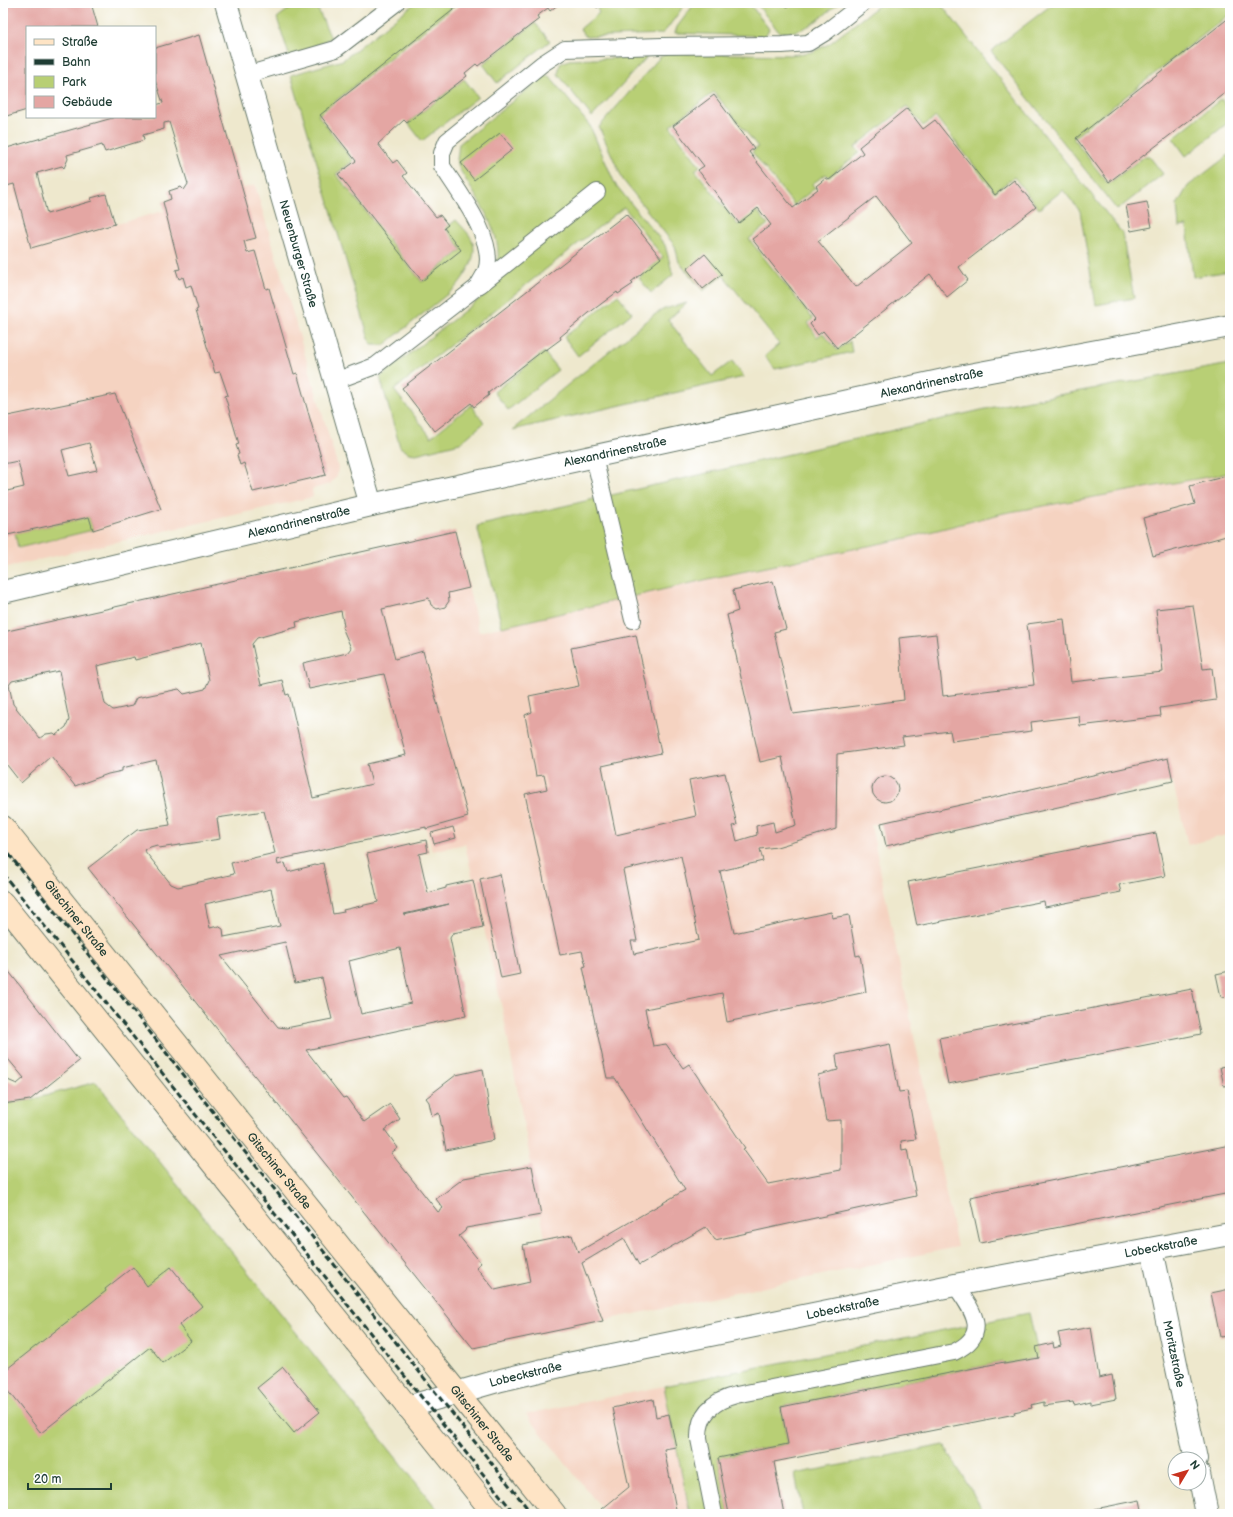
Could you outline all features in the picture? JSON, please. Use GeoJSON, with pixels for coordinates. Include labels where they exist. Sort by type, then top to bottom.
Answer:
{"type":"FeatureCollection","features":[{"type":"Feature","properties":{"kind":"main road","name":"Gitschiner Straße"},"geometry":{"type":"LineString","coordinates":[[3,827],[555,1514]]}},
{"type":"Feature","properties":{"kind":"main road"},"geometry":{"type":"LineString","coordinates":[[3,903],[494,1514]]}},
{"type":"Feature","properties":{"kind":"street","name":"Neuenburger Straße"},"geometry":{"type":"LineString","coordinates":[[226,3],[372,505]]}},
{"type":"Feature","properties":{"kind":"street","name":"Alexandrinenstraße"},"geometry":{"type":"LineString","coordinates":[[3,592],[372,505],[953,378],[1230,326]]}},
{"type":"Feature","properties":{"kind":"street","name":"Lobeckstraße"},"geometry":{"type":"LineString","coordinates":[[407,1407],[458,1392],[574,1363],[955,1285],[1230,1234]]}},
{"type":"Feature","properties":{"kind":"street","name":"Moritzstraße"},"geometry":{"type":"LineString","coordinates":[[1152,1248],[1194,1451]]}},
{"type":"Feature","properties":{"kind":"street"},"geometry":{"type":"LineString","coordinates":[[1202,1491],[1207,1514]]}},
{"type":"Feature","properties":{"kind":"lane"},"geometry":{"type":"LineString","coordinates":[[246,75],[336,49],[396,3]]}},
{"type":"Feature","properties":{"kind":"lane"},"geometry":{"type":"LineString","coordinates":[[477,287],[486,270],[488,251],[484,235],[442,166],[442,153],[447,141],[542,64],[565,50],[662,46],[782,45],[808,42],[826,32],[863,3]]}},
{"type":"Feature","properties":{"kind":"lane"},"geometry":{"type":"LineString","coordinates":[[335,380],[375,366],[597,192]]}},
{"type":"Feature","properties":{"kind":"lane"},"geometry":{"type":"LineString","coordinates":[[594,457],[633,620]]}},
{"type":"Feature","properties":{"kind":"lane"},"geometry":{"type":"LineString","coordinates":[[714,1514],[699,1439],[701,1420],[713,1405],[725,1398],[736,1395],[954,1352],[962,1348],[975,1334],[976,1325],[973,1312],[955,1285]]}},
{"type":"Feature","properties":{"kind":"shaded area"},"geometry":{"type":"Polygon","coordinates":[[[3,147],[32,248],[255,185],[338,467],[337,476],[330,484],[312,489],[313,497],[3,568],[3,147]]]}},
{"type":"Feature","properties":{"kind":"shaded area"},"geometry":{"type":"Polygon","coordinates":[[[1230,473],[1230,834],[1188,845],[1167,758],[871,825],[957,1247],[562,1329],[502,1008],[465,844],[432,851],[384,674],[347,556],[455,531],[479,632],[717,577],[902,539],[1004,513],[1230,473]]]}},
{"type":"Feature","properties":{"kind":"shaded area"},"geometry":{"type":"Polygon","coordinates":[[[664,1386],[690,1514],[606,1514],[526,1414],[664,1386]]]}},
{"type":"Feature","properties":{"kind":"green space"},"geometry":{"type":"Polygon","coordinates":[[[297,3],[315,3],[331,38],[290,58],[277,18],[297,3]]]}},
{"type":"Feature","properties":{"kind":"green space"},"geometry":{"type":"Polygon","coordinates":[[[415,3],[458,3],[318,115],[353,161],[336,174],[422,282],[462,250],[446,228],[456,220],[471,237],[474,246],[474,253],[467,272],[455,288],[384,345],[371,345],[291,75],[343,60],[415,3]]]}},
{"type":"Feature","properties":{"kind":"green space"},"geometry":{"type":"Polygon","coordinates":[[[603,3],[686,3],[666,30],[661,34],[586,37],[580,29],[599,13],[597,8],[603,3]]]}},
{"type":"Feature","properties":{"kind":"green space"},"geometry":{"type":"Polygon","coordinates":[[[695,3],[749,3],[769,29],[765,36],[675,33],[677,27],[695,3]]]}},
{"type":"Feature","properties":{"kind":"green space"},"geometry":{"type":"Polygon","coordinates":[[[756,3],[783,3],[787,7],[792,3],[839,3],[818,20],[804,28],[796,31],[779,32],[756,3]]]}},
{"type":"Feature","properties":{"kind":"green space"},"geometry":{"type":"Polygon","coordinates":[[[882,3],[940,3],[1122,233],[1134,298],[1096,305],[1080,211],[1063,190],[1039,209],[1014,177],[995,192],[936,117],[923,126],[907,106],[855,147],[860,152],[829,177],[826,174],[812,184],[815,188],[794,205],[752,152],[758,147],[714,92],[670,126],[700,166],[695,170],[738,225],[757,211],[768,224],[749,239],[813,319],[808,323],[817,337],[823,333],[837,350],[850,341],[852,352],[775,369],[765,356],[779,344],[723,275],[703,291],[679,262],[675,246],[623,180],[599,127],[660,57],[669,53],[791,55],[812,52],[829,44],[882,3]]]}},
{"type":"Feature","properties":{"kind":"green space"},"geometry":{"type":"Polygon","coordinates":[[[1054,3],[1230,3],[1230,14],[1073,138],[1108,184],[1145,156],[1149,156],[1163,174],[1117,210],[991,51],[1054,3]]]}},
{"type":"Feature","properties":{"kind":"green space"},"geometry":{"type":"Polygon","coordinates":[[[535,23],[550,41],[497,83],[483,64],[535,23]]]}},
{"type":"Feature","properties":{"kind":"green space"},"geometry":{"type":"Polygon","coordinates":[[[647,57],[592,117],[558,74],[560,64],[569,60],[647,57]]]}},
{"type":"Feature","properties":{"kind":"green space"},"geometry":{"type":"Polygon","coordinates":[[[549,76],[590,126],[615,184],[665,245],[673,275],[651,293],[639,278],[663,257],[624,207],[394,390],[431,437],[471,405],[484,423],[460,443],[416,454],[409,453],[400,447],[380,377],[482,297],[493,279],[498,262],[498,247],[494,231],[459,168],[457,160],[459,144],[543,77],[549,76]]]}},
{"type":"Feature","properties":{"kind":"green space"},"geometry":{"type":"Polygon","coordinates":[[[464,79],[478,97],[422,141],[408,123],[464,79]]]}},
{"type":"Feature","properties":{"kind":"green space"},"geometry":{"type":"Polygon","coordinates":[[[1221,99],[1230,110],[1230,121],[1186,156],[1173,138],[1221,99]]]}},
{"type":"Feature","properties":{"kind":"green space"},"geometry":{"type":"Polygon","coordinates":[[[1230,154],[1230,271],[1193,277],[1187,226],[1179,227],[1177,205],[1188,186],[1230,154]]]}},
{"type":"Feature","properties":{"kind":"green space"},"geometry":{"type":"Polygon","coordinates":[[[618,295],[632,313],[578,356],[564,337],[618,295]]]}},
{"type":"Feature","properties":{"kind":"green space"},"geometry":{"type":"Polygon","coordinates":[[[687,303],[668,320],[712,376],[732,361],[744,377],[512,430],[654,315],[664,309],[687,303]]]}},
{"type":"Feature","properties":{"kind":"green space"},"geometry":{"type":"Polygon","coordinates":[[[544,352],[558,370],[508,410],[494,392],[544,352]]]}},
{"type":"Feature","properties":{"kind":"green space"},"geometry":{"type":"Polygon","coordinates":[[[1230,364],[1230,473],[1004,513],[902,539],[717,577],[502,627],[477,526],[1003,405],[1230,364]]]}},
{"type":"Feature","properties":{"kind":"green space"},"geometry":{"type":"Polygon","coordinates":[[[89,517],[93,530],[18,548],[15,533],[89,517]]]}},
{"type":"Feature","properties":{"kind":"green space"},"geometry":{"type":"Polygon","coordinates":[[[96,1082],[441,1514],[3,1514],[3,1104],[30,1100],[96,1082]]]}},
{"type":"Feature","properties":{"kind":"green space"},"geometry":{"type":"Polygon","coordinates":[[[1029,1313],[1039,1358],[1004,1364],[1003,1362],[781,1407],[788,1444],[718,1458],[729,1514],[690,1514],[664,1386],[1029,1313]]]}},
{"type":"Feature","properties":{"kind":"green space"},"geometry":{"type":"Polygon","coordinates":[[[944,1445],[985,1514],[803,1514],[795,1474],[944,1445]]]}},
{"type":"Feature","properties":{"kind":"building"},"geometry":{"type":"Polygon","coordinates":[[[3,3],[91,3],[98,26],[26,26],[26,110],[3,117],[3,3]]]}},
{"type":"Feature","properties":{"kind":"building"},"geometry":{"type":"Polygon","coordinates":[[[462,3],[560,3],[550,11],[548,8],[537,16],[539,19],[478,66],[476,64],[465,73],[467,76],[407,123],[404,120],[378,144],[393,163],[397,160],[407,173],[403,176],[436,217],[440,215],[448,225],[444,228],[461,250],[422,281],[338,174],[356,161],[320,115],[462,3]]]}},
{"type":"Feature","properties":{"kind":"building"},"geometry":{"type":"Polygon","coordinates":[[[594,3],[603,3],[597,8],[594,3]]]}},
{"type":"Feature","properties":{"kind":"building"},"geometry":{"type":"Polygon","coordinates":[[[783,3],[792,3],[787,7],[783,3]]]}},
{"type":"Feature","properties":{"kind":"building"},"geometry":{"type":"Polygon","coordinates":[[[1230,17],[1230,89],[1109,182],[1076,138],[1230,17]]]}},
{"type":"Feature","properties":{"kind":"building"},"geometry":{"type":"Polygon","coordinates":[[[199,35],[256,238],[244,241],[247,253],[255,251],[266,289],[269,288],[294,374],[297,373],[326,475],[253,492],[244,463],[240,465],[236,445],[239,444],[225,396],[228,395],[220,372],[215,373],[196,310],[198,309],[191,285],[186,287],[183,277],[179,279],[176,270],[180,269],[163,202],[171,199],[169,191],[181,187],[184,190],[188,184],[169,122],[164,123],[164,129],[143,135],[144,140],[105,152],[102,145],[67,155],[68,159],[64,168],[62,166],[37,173],[47,214],[92,201],[91,198],[106,194],[115,224],[31,248],[14,184],[3,187],[3,149],[112,118],[156,118],[156,105],[163,103],[156,83],[156,48],[199,35]]]}},
{"type":"Feature","properties":{"kind":"building"},"geometry":{"type":"Polygon","coordinates":[[[714,95],[754,148],[749,152],[793,208],[818,189],[816,186],[826,178],[829,180],[863,153],[859,147],[907,108],[923,129],[935,120],[995,195],[1014,180],[1036,207],[959,267],[968,280],[947,297],[930,274],[837,348],[823,331],[818,335],[810,324],[815,319],[752,239],[771,225],[758,208],[739,223],[698,170],[704,166],[673,126],[714,95]],[[876,196],[818,241],[856,287],[912,243],[876,196]]]}},
{"type":"Feature","properties":{"kind":"building"},"geometry":{"type":"Polygon","coordinates":[[[500,133],[513,149],[474,180],[461,163],[500,133]]]}},
{"type":"Feature","properties":{"kind":"building"},"geometry":{"type":"Polygon","coordinates":[[[1147,202],[1152,227],[1131,231],[1126,206],[1147,202]]]}},
{"type":"Feature","properties":{"kind":"building"},"geometry":{"type":"Polygon","coordinates":[[[626,214],[661,258],[631,282],[633,284],[618,294],[617,292],[589,313],[560,337],[561,339],[546,350],[545,349],[488,393],[489,395],[474,407],[471,403],[435,431],[402,388],[626,214]]]}},
{"type":"Feature","properties":{"kind":"building"},"geometry":{"type":"Polygon","coordinates":[[[705,254],[722,274],[703,289],[687,269],[705,254]]]}},
{"type":"Feature","properties":{"kind":"building"},"geometry":{"type":"Polygon","coordinates":[[[115,394],[161,509],[93,530],[89,517],[3,536],[3,492],[24,487],[18,461],[3,464],[3,417],[115,394]],[[89,443],[62,450],[69,476],[97,470],[89,443]]]}},
{"type":"Feature","properties":{"kind":"building"},"geometry":{"type":"Polygon","coordinates":[[[1230,475],[1230,535],[1153,556],[1143,518],[1195,504],[1190,486],[1230,475]]]}},
{"type":"Feature","properties":{"kind":"building"},"geometry":{"type":"Polygon","coordinates":[[[455,531],[469,588],[448,593],[449,601],[445,607],[437,609],[431,605],[429,598],[382,609],[395,659],[423,651],[468,817],[426,829],[426,827],[277,860],[278,865],[285,863],[288,872],[323,863],[333,914],[344,912],[343,910],[378,902],[367,854],[426,840],[428,852],[419,854],[428,893],[446,888],[446,886],[473,880],[483,927],[453,933],[450,938],[466,1016],[306,1050],[343,1098],[346,1097],[364,1122],[390,1104],[400,1119],[385,1130],[398,1148],[391,1153],[438,1212],[443,1208],[436,1199],[464,1178],[532,1166],[541,1215],[466,1228],[465,1231],[459,1236],[481,1263],[476,1267],[495,1290],[530,1282],[523,1245],[572,1235],[578,1252],[685,1190],[615,1078],[607,1078],[583,967],[586,966],[582,951],[560,955],[525,794],[547,789],[544,775],[536,776],[525,715],[532,712],[529,696],[579,686],[571,648],[636,635],[661,753],[602,766],[616,835],[696,816],[689,780],[725,773],[737,825],[733,826],[737,841],[757,835],[756,826],[773,822],[775,832],[796,825],[782,757],[760,762],[727,615],[738,611],[733,590],[773,581],[786,629],[774,632],[793,714],[904,700],[899,638],[936,634],[943,696],[1034,685],[1027,624],[1064,619],[1071,682],[1163,672],[1156,609],[1193,605],[1203,669],[1212,668],[1216,700],[1160,708],[1161,716],[1080,726],[1079,716],[1031,722],[1032,731],[952,741],[950,731],[902,737],[904,745],[837,754],[836,829],[777,847],[760,849],[763,861],[720,871],[734,933],[831,912],[832,918],[849,915],[856,956],[860,955],[866,992],[727,1022],[722,993],[645,1009],[653,1046],[666,1044],[683,1068],[689,1064],[745,1148],[743,1149],[768,1184],[841,1170],[841,1120],[826,1121],[818,1075],[838,1070],[836,1055],[890,1044],[899,1092],[907,1091],[916,1139],[901,1141],[902,1150],[907,1149],[916,1196],[715,1240],[706,1227],[639,1265],[624,1238],[582,1263],[603,1321],[473,1348],[88,868],[137,830],[170,825],[156,760],[122,768],[122,771],[108,774],[75,786],[51,756],[21,783],[3,760],[3,632],[455,531]],[[341,611],[296,622],[297,627],[257,638],[252,644],[261,685],[282,680],[286,695],[289,694],[313,798],[372,784],[367,764],[406,755],[384,674],[309,689],[303,663],[347,653],[351,648],[342,627],[344,626],[341,611]],[[201,643],[135,660],[134,657],[97,666],[105,704],[113,710],[132,706],[136,698],[179,689],[184,694],[205,689],[209,680],[201,643]],[[59,671],[12,681],[9,685],[13,704],[40,738],[46,734],[54,733],[56,735],[66,727],[69,720],[59,671]],[[264,811],[217,818],[220,839],[159,848],[157,845],[144,850],[171,884],[178,887],[234,874],[231,863],[275,853],[264,811]],[[681,856],[623,870],[637,941],[631,941],[634,954],[699,940],[681,856]],[[271,889],[205,904],[210,928],[218,926],[223,929],[224,937],[280,926],[271,889]],[[449,904],[404,914],[433,908],[449,904]],[[285,942],[221,956],[278,1027],[286,1028],[332,1019],[322,978],[295,983],[285,942]],[[400,948],[349,961],[361,1014],[411,1003],[400,948]]]}},
{"type":"Feature","properties":{"kind":"building"},"geometry":{"type":"Polygon","coordinates":[[[1168,758],[1173,781],[886,846],[881,823],[1168,758]]]}},
{"type":"Feature","properties":{"kind":"building"},"geometry":{"type":"Polygon","coordinates":[[[885,776],[894,780],[898,789],[894,798],[885,802],[876,798],[872,789],[876,780],[885,776]]]}},
{"type":"Feature","properties":{"kind":"building"},"geometry":{"type":"Polygon","coordinates":[[[453,827],[456,838],[434,844],[431,833],[453,827]]]}},
{"type":"Feature","properties":{"kind":"building"},"geometry":{"type":"Polygon","coordinates":[[[1156,833],[1165,876],[1119,885],[1121,892],[1045,907],[1044,901],[917,926],[908,882],[1156,833]]]}},
{"type":"Feature","properties":{"kind":"building"},"geometry":{"type":"Polygon","coordinates":[[[500,874],[520,974],[501,978],[480,879],[500,874]]]}},
{"type":"Feature","properties":{"kind":"building"},"geometry":{"type":"Polygon","coordinates":[[[3,964],[79,1061],[30,1100],[3,1104],[3,1078],[17,1084],[24,1078],[3,1053],[3,964]]]}},
{"type":"Feature","properties":{"kind":"building"},"geometry":{"type":"Polygon","coordinates":[[[1230,971],[1230,996],[1221,997],[1216,974],[1230,971]]]}},
{"type":"Feature","properties":{"kind":"building"},"geometry":{"type":"Polygon","coordinates":[[[1192,989],[1201,1034],[948,1084],[939,1038],[1192,989]]]}},
{"type":"Feature","properties":{"kind":"building"},"geometry":{"type":"Polygon","coordinates":[[[1230,1065],[1230,1085],[1224,1086],[1220,1067],[1230,1065]]]}},
{"type":"Feature","properties":{"kind":"building"},"geometry":{"type":"Polygon","coordinates":[[[483,1069],[494,1140],[446,1150],[439,1113],[432,1116],[429,1102],[426,1098],[456,1075],[483,1069]]]}},
{"type":"Feature","properties":{"kind":"building"},"geometry":{"type":"Polygon","coordinates":[[[1230,1145],[1230,1193],[980,1243],[970,1197],[1230,1145]]]}},
{"type":"Feature","properties":{"kind":"building"},"geometry":{"type":"Polygon","coordinates":[[[133,1267],[147,1286],[171,1267],[202,1306],[179,1325],[191,1341],[163,1363],[150,1347],[41,1433],[3,1385],[3,1372],[106,1291],[105,1289],[133,1267]]]}},
{"type":"Feature","properties":{"kind":"building"},"geometry":{"type":"Polygon","coordinates":[[[1230,1289],[1229,1352],[1226,1336],[1220,1337],[1211,1293],[1230,1289]]]}},
{"type":"Feature","properties":{"kind":"building"},"geometry":{"type":"Polygon","coordinates":[[[1091,1327],[1099,1378],[1112,1375],[1116,1399],[1091,1404],[1091,1401],[1074,1405],[1073,1402],[1044,1406],[1044,1402],[1031,1405],[1032,1408],[1014,1412],[1015,1414],[774,1462],[784,1514],[729,1514],[718,1458],[788,1444],[781,1407],[1004,1362],[1004,1364],[1039,1358],[1036,1347],[1053,1343],[1054,1348],[1061,1346],[1058,1333],[1091,1327]]]}},
{"type":"Feature","properties":{"kind":"building"},"geometry":{"type":"Polygon","coordinates":[[[283,1367],[320,1412],[294,1433],[257,1388],[283,1367]]]}},
{"type":"Feature","properties":{"kind":"building"},"geometry":{"type":"Polygon","coordinates":[[[653,1399],[656,1417],[669,1414],[676,1447],[664,1449],[677,1514],[606,1514],[602,1509],[629,1487],[612,1408],[653,1399]]]}},
{"type":"Feature","properties":{"kind":"building"},"geometry":{"type":"Polygon","coordinates":[[[1140,1500],[1143,1514],[1096,1514],[1095,1509],[1140,1500]]]}},
{"type":"Feature","properties":{"kind":"railway"},"geometry":{"type":"LineString","coordinates":[[3,847],[532,1514]]}},
{"type":"Feature","properties":{"kind":"railway"},"geometry":{"type":"LineString","coordinates":[[3,874],[515,1514]]}}]}
